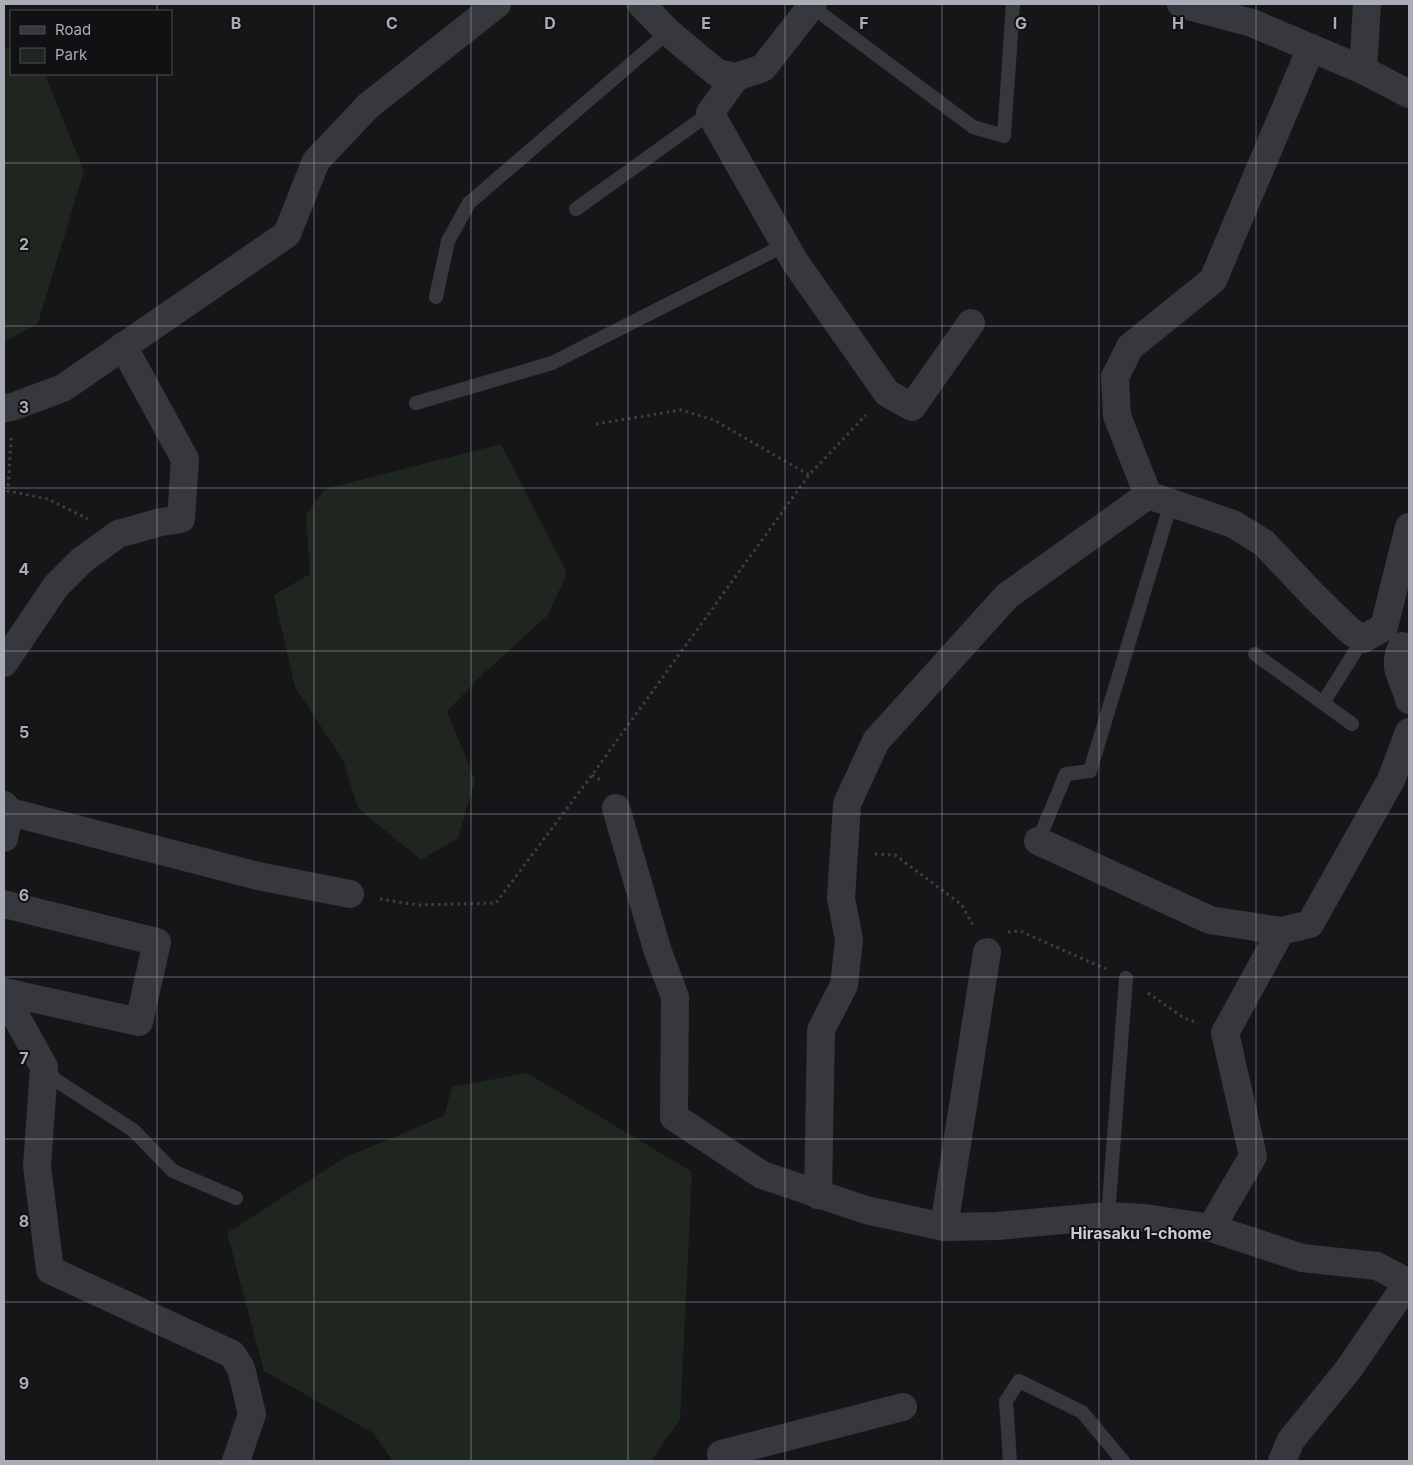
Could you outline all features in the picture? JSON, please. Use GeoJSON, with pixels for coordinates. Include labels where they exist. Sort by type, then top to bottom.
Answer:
{"type":"FeatureCollection","features":[{"type":"Feature","properties":{"kind":"street"},"geometry":{"type":"LineString","coordinates":[[8,408],[62,388],[287,234],[316,161],[368,106],[497,4]]}},
{"type":"Feature","properties":{"kind":"street"},"geometry":{"type":"LineString","coordinates":[[641,4],[668,32],[717,73],[736,77],[763,68],[812,5]]}},
{"type":"Feature","properties":{"kind":"street"},"geometry":{"type":"LineString","coordinates":[[1181,4],[1252,23],[1363,70],[1409,94]]}},
{"type":"Feature","properties":{"kind":"street"},"geometry":{"type":"LineString","coordinates":[[1363,70],[1367,4]]}},
{"type":"Feature","properties":{"kind":"street"},"geometry":{"type":"LineString","coordinates":[[1310,48],[1213,280],[1130,347],[1115,377],[1117,416],[1159,499],[1233,524],[1264,543],[1350,632],[1390,641]]}},
{"type":"Feature","properties":{"kind":"street"},"geometry":{"type":"LineString","coordinates":[[736,77],[710,113],[785,245],[887,393],[912,407],[971,323]]}},
{"type":"Feature","properties":{"kind":"street"},"geometry":{"type":"LineString","coordinates":[[4,662],[56,586],[81,561],[118,534],[161,522],[181,519],[185,459],[123,346]]}},
{"type":"Feature","properties":{"kind":"street"},"geometry":{"type":"LineString","coordinates":[[818,1195],[821,1030],[844,985],[849,940],[841,898],[847,804],[876,741],[1007,596],[1159,499]]}},
{"type":"Feature","properties":{"kind":"street"},"geometry":{"type":"LineString","coordinates":[[1407,543],[1390,641],[1397,657],[1396,665],[1409,700]]}},
{"type":"Feature","properties":{"kind":"street"},"geometry":{"type":"LineString","coordinates":[[1038,840],[1210,920],[1281,931],[1310,924],[1392,780],[1409,732]]}},
{"type":"Feature","properties":{"kind":"street"},"geometry":{"type":"LineString","coordinates":[[616,808],[658,952],[675,997],[674,1117],[762,1175],[866,1210],[944,1227],[997,1226],[1108,1216],[1145,1218],[1212,1228],[1302,1258],[1377,1266],[1409,1282],[1348,1370],[1291,1440],[1282,1461]]}},
{"type":"Feature","properties":{"kind":"street"},"geometry":{"type":"LineString","coordinates":[[6,818],[258,876],[350,894]]}},
{"type":"Feature","properties":{"kind":"street"},"geometry":{"type":"LineString","coordinates":[[4,904],[158,942],[140,1022],[4,993]]}},
{"type":"Feature","properties":{"kind":"street"},"geometry":{"type":"LineString","coordinates":[[1212,1228],[1253,1156],[1225,1033],[1281,931]]}},
{"type":"Feature","properties":{"kind":"street"},"geometry":{"type":"LineString","coordinates":[[944,1227],[987,952]]}},
{"type":"Feature","properties":{"kind":"street"},"geometry":{"type":"LineString","coordinates":[[4,993],[44,1067],[37,1166],[50,1270],[232,1354],[241,1368],[252,1414],[236,1461]]}},
{"type":"Feature","properties":{"kind":"street"},"geometry":{"type":"LineString","coordinates":[[724,1461],[720,1454],[903,1407]]}},
{"type":"Feature","properties":{"kind":"lane"},"geometry":{"type":"LineString","coordinates":[[812,5],[973,127],[1004,136],[1013,4]]}},
{"type":"Feature","properties":{"kind":"lane"},"geometry":{"type":"LineString","coordinates":[[436,297],[448,241],[469,203],[668,32]]}},
{"type":"Feature","properties":{"kind":"lane"},"geometry":{"type":"LineString","coordinates":[[576,209],[710,113]]}},
{"type":"Feature","properties":{"kind":"lane"},"geometry":{"type":"LineString","coordinates":[[416,403],[552,363],[785,245]]}},
{"type":"Feature","properties":{"kind":"lane"},"geometry":{"type":"LineString","coordinates":[[1038,840],[1066,774],[1090,771],[1159,499]]}},
{"type":"Feature","properties":{"kind":"lane"},"geometry":{"type":"LineString","coordinates":[[1323,703],[1390,641]]}},
{"type":"Feature","properties":{"kind":"lane"},"geometry":{"type":"LineString","coordinates":[[1255,654],[1352,724]]}},
{"type":"Feature","properties":{"kind":"lane"},"geometry":{"type":"LineString","coordinates":[[1108,1216],[1126,978]]}},
{"type":"Feature","properties":{"kind":"lane"},"geometry":{"type":"LineString","coordinates":[[44,1067],[57,1081],[134,1130],[173,1171],[236,1198]]}},
{"type":"Feature","properties":{"kind":"lane"},"geometry":{"type":"LineString","coordinates":[[1010,1461],[1006,1401],[1020,1381],[1082,1412],[1123,1461]]}},
{"type":"Feature","properties":{"kind":"path"},"geometry":{"type":"LineString","coordinates":[[350,894],[417,905],[496,903],[810,475],[887,393]]}},
{"type":"Feature","properties":{"kind":"path"},"geometry":{"type":"LineString","coordinates":[[8,408],[8,491],[48,499],[118,534]]}},
{"type":"Feature","properties":{"kind":"path"},"geometry":{"type":"LineString","coordinates":[[596,424],[681,410],[714,420],[810,475]]}},
{"type":"Feature","properties":{"kind":"path"},"geometry":{"type":"LineString","coordinates":[[844,853],[895,855],[962,905],[987,952]]}},
{"type":"Feature","properties":{"kind":"green space"},"geometry":{"type":"Polygon","coordinates":[[[4,48],[10,48],[10,75],[45,75],[84,171],[38,323],[4,342],[4,48]]]}},
{"type":"Feature","properties":{"kind":"green space"},"geometry":{"type":"Polygon","coordinates":[[[501,444],[567,573],[548,615],[483,674],[447,711],[475,780],[458,838],[421,860],[358,808],[343,760],[295,687],[274,595],[310,574],[306,515],[325,489],[501,444]]]}},
{"type":"Feature","properties":{"kind":"green space"},"geometry":{"type":"Polygon","coordinates":[[[527,1073],[692,1172],[680,1420],[651,1461],[393,1461],[373,1433],[264,1371],[227,1233],[344,1158],[444,1116],[452,1087],[527,1073]]]}},
{"type":"Feature","properties":{"kind":"district","name":"Hirasaku 1-chome"},"geometry":{"type":"Point","coordinates":[1141,1233]}}]}
